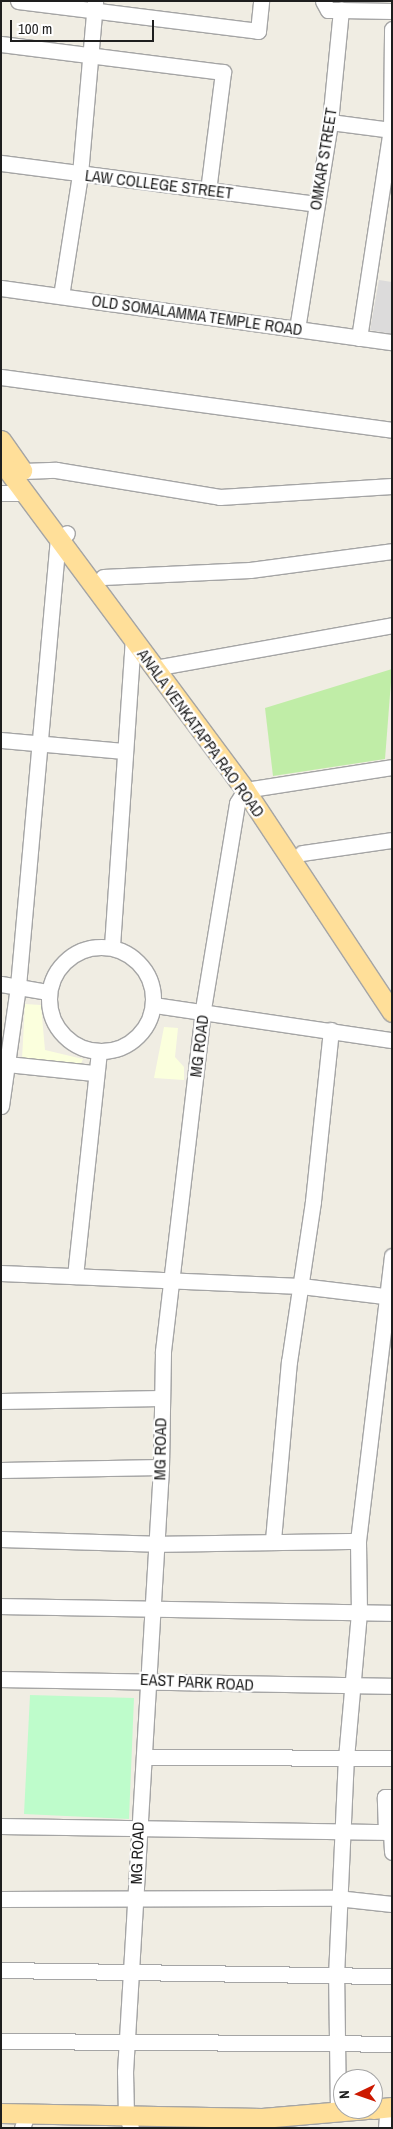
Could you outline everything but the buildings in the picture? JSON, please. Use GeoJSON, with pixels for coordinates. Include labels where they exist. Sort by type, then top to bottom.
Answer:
{"type":"FeatureCollection","features":[{"type":"Feature","properties":{"kind":"main road","name":"ANALA VENKATAPPA RAO ROAD"},"geometry":{"type":"LineString","coordinates":[[1,440],[23,471],[62,537],[133,639],[161,667]]}},
{"type":"Feature","properties":{"kind":"main road","name":"ANALA VENKATAPPA RAO ROAD"},"geometry":{"type":"LineString","coordinates":[[1,461],[24,493],[62,537],[103,577],[161,667],[251,789],[302,853],[392,990]]}},
{"type":"Feature","properties":{"kind":"main road","name":"ANALA VENKATAPPA RAO ROAD"},"geometry":{"type":"LineString","coordinates":[[251,789],[392,1012]]}},
{"type":"Feature","properties":{"kind":"main road"},"geometry":{"type":"LineString","coordinates":[[1,2113],[25,2121],[261,2123],[333,2112]]}},
{"type":"Feature","properties":{"kind":"street"},"geometry":{"type":"LineString","coordinates":[[18,1],[95,7],[258,31],[261,1]]}},
{"type":"Feature","properties":{"kind":"street"},"geometry":{"type":"LineString","coordinates":[[323,1],[328,10],[392,11]]}},
{"type":"Feature","properties":{"kind":"street"},"geometry":{"type":"LineString","coordinates":[[61,296],[80,174],[89,56],[95,7]]}},
{"type":"Feature","properties":{"kind":"street","name":"OMKAR STREET"},"geometry":{"type":"LineString","coordinates":[[297,329],[330,122],[341,10]]}},
{"type":"Feature","properties":{"kind":"street"},"geometry":{"type":"LineString","coordinates":[[359,338],[392,130],[392,29]]}},
{"type":"Feature","properties":{"kind":"street"},"geometry":{"type":"LineString","coordinates":[[1,44],[223,72],[208,190]]}},
{"type":"Feature","properties":{"kind":"street"},"geometry":{"type":"LineString","coordinates":[[330,122],[392,130]]}},
{"type":"Feature","properties":{"kind":"street","name":"LAW COLLEGE STREET"},"geometry":{"type":"LineString","coordinates":[[1,163],[316,204]]}},
{"type":"Feature","properties":{"kind":"street","name":"OLD SOMALAMMA TEMPLE ROAD"},"geometry":{"type":"LineString","coordinates":[[1,288],[392,342]]}},
{"type":"Feature","properties":{"kind":"street"},"geometry":{"type":"LineString","coordinates":[[1,377],[392,430]]}},
{"type":"Feature","properties":{"kind":"street"},"geometry":{"type":"LineString","coordinates":[[23,471],[56,470],[220,497],[392,486]]}},
{"type":"Feature","properties":{"kind":"street"},"geometry":{"type":"LineString","coordinates":[[1,493],[24,493]]}},
{"type":"Feature","properties":{"kind":"street"},"geometry":{"type":"LineString","coordinates":[[1,1106],[18,986],[62,537]]}},
{"type":"Feature","properties":{"kind":"street"},"geometry":{"type":"LineString","coordinates":[[103,577],[250,570],[392,551]]}},
{"type":"Feature","properties":{"kind":"street"},"geometry":{"type":"LineString","coordinates":[[161,667],[392,625]]}},
{"type":"Feature","properties":{"kind":"street"},"geometry":{"type":"LineString","coordinates":[[112,946],[133,639]]}},
{"type":"Feature","properties":{"kind":"street"},"geometry":{"type":"LineString","coordinates":[[1,740],[125,751]]}},
{"type":"Feature","properties":{"kind":"street"},"geometry":{"type":"LineString","coordinates":[[251,789],[392,767]]}},
{"type":"Feature","properties":{"kind":"street","name":"MG ROAD"},"geometry":{"type":"LineString","coordinates":[[128,2121],[127,2039],[136,1899],[137,1829],[146,1757],[148,1679],[161,1467],[161,1398],[170,1281],[203,1009],[237,803],[251,789]]}},
{"type":"Feature","properties":{"kind":"street"},"geometry":{"type":"LineString","coordinates":[[302,853],[392,840]]}},
{"type":"Feature","properties":{"kind":"street"},"geometry":{"type":"LineString","coordinates":[[112,946],[136,957],[151,979],[154,1004],[145,1029],[125,1047],[99,1052],[82,1048],[56,1026],[48,992],[60,965],[83,948],[112,946]]}},
{"type":"Feature","properties":{"kind":"street"},"geometry":{"type":"LineString","coordinates":[[1,984],[48,992]]}},
{"type":"Feature","properties":{"kind":"street"},"geometry":{"type":"LineString","coordinates":[[154,1004],[203,1009],[392,1040]]}},
{"type":"Feature","properties":{"kind":"street"},"geometry":{"type":"LineString","coordinates":[[273,1540],[289,1362],[301,1286],[330,1030]]}},
{"type":"Feature","properties":{"kind":"street"},"geometry":{"type":"LineString","coordinates":[[75,1276],[94,1073],[99,1052]]}},
{"type":"Feature","properties":{"kind":"street"},"geometry":{"type":"LineString","coordinates":[[7,1064],[94,1073]]}},
{"type":"Feature","properties":{"kind":"street"},"geometry":{"type":"LineString","coordinates":[[337,2069],[336,1976],[346,1831],[346,1758],[350,1686],[358,1613],[358,1540],[389,1297],[392,1256]]}},
{"type":"Feature","properties":{"kind":"street"},"geometry":{"type":"LineString","coordinates":[[1,1273],[301,1286],[389,1297]]}},
{"type":"Feature","properties":{"kind":"street"},"geometry":{"type":"LineString","coordinates":[[1,1400],[161,1398]]}},
{"type":"Feature","properties":{"kind":"street"},"geometry":{"type":"LineString","coordinates":[[1,1470],[161,1467]]}},
{"type":"Feature","properties":{"kind":"street"},"geometry":{"type":"LineString","coordinates":[[1,1539],[156,1544],[273,1540],[358,1540]]}},
{"type":"Feature","properties":{"kind":"street"},"geometry":{"type":"LineString","coordinates":[[1,1606],[152,1607],[275,1614],[392,1613]]}},
{"type":"Feature","properties":{"kind":"street","name":"EAST PARK ROAD"},"geometry":{"type":"LineString","coordinates":[[1,1679],[148,1679],[392,1686]]}},
{"type":"Feature","properties":{"kind":"street"},"geometry":{"type":"LineString","coordinates":[[146,1757],[392,1758]]}},
{"type":"Feature","properties":{"kind":"street"},"geometry":{"type":"LineString","coordinates":[[392,1797],[385,1798],[392,1852]]}},
{"type":"Feature","properties":{"kind":"street"},"geometry":{"type":"LineString","coordinates":[[1,1826],[390,1832]]}},
{"type":"Feature","properties":{"kind":"street"},"geometry":{"type":"LineString","coordinates":[[1,1899],[340,1899],[392,1904]]}},
{"type":"Feature","properties":{"kind":"street"},"geometry":{"type":"LineString","coordinates":[[1,1970],[392,1976]]}},
{"type":"Feature","properties":{"kind":"street"},"geometry":{"type":"LineString","coordinates":[[1,2041],[127,2039],[392,2044]]}},
{"type":"Feature","properties":{"kind":"street"},"geometry":{"type":"LineString","coordinates":[[384,2108],[386,2128]]}},
{"type":"Feature","properties":{"kind":"shaded area"},"geometry":{"type":"Polygon","coordinates":[[[379,280],[392,282],[392,334],[370,330],[379,280]]]}},
{"type":"Feature","properties":{"kind":"shaded area"},"geometry":{"type":"Polygon","coordinates":[[[25,1004],[41,1005],[45,1050],[83,1059],[80,1066],[22,1059],[25,1004]]]}},
{"type":"Feature","properties":{"kind":"shaded area"},"geometry":{"type":"Polygon","coordinates":[[[164,1027],[178,1028],[175,1057],[184,1067],[184,1080],[154,1078],[164,1027]]]}},
{"type":"Feature","properties":{"kind":"green space"},"geometry":{"type":"Polygon","coordinates":[[[392,669],[385,759],[273,776],[265,708],[392,669]]]}},
{"type":"Feature","properties":{"kind":"green space"},"geometry":{"type":"Polygon","coordinates":[[[30,1695],[134,1698],[129,1819],[24,1814],[30,1695]]]}}]}
